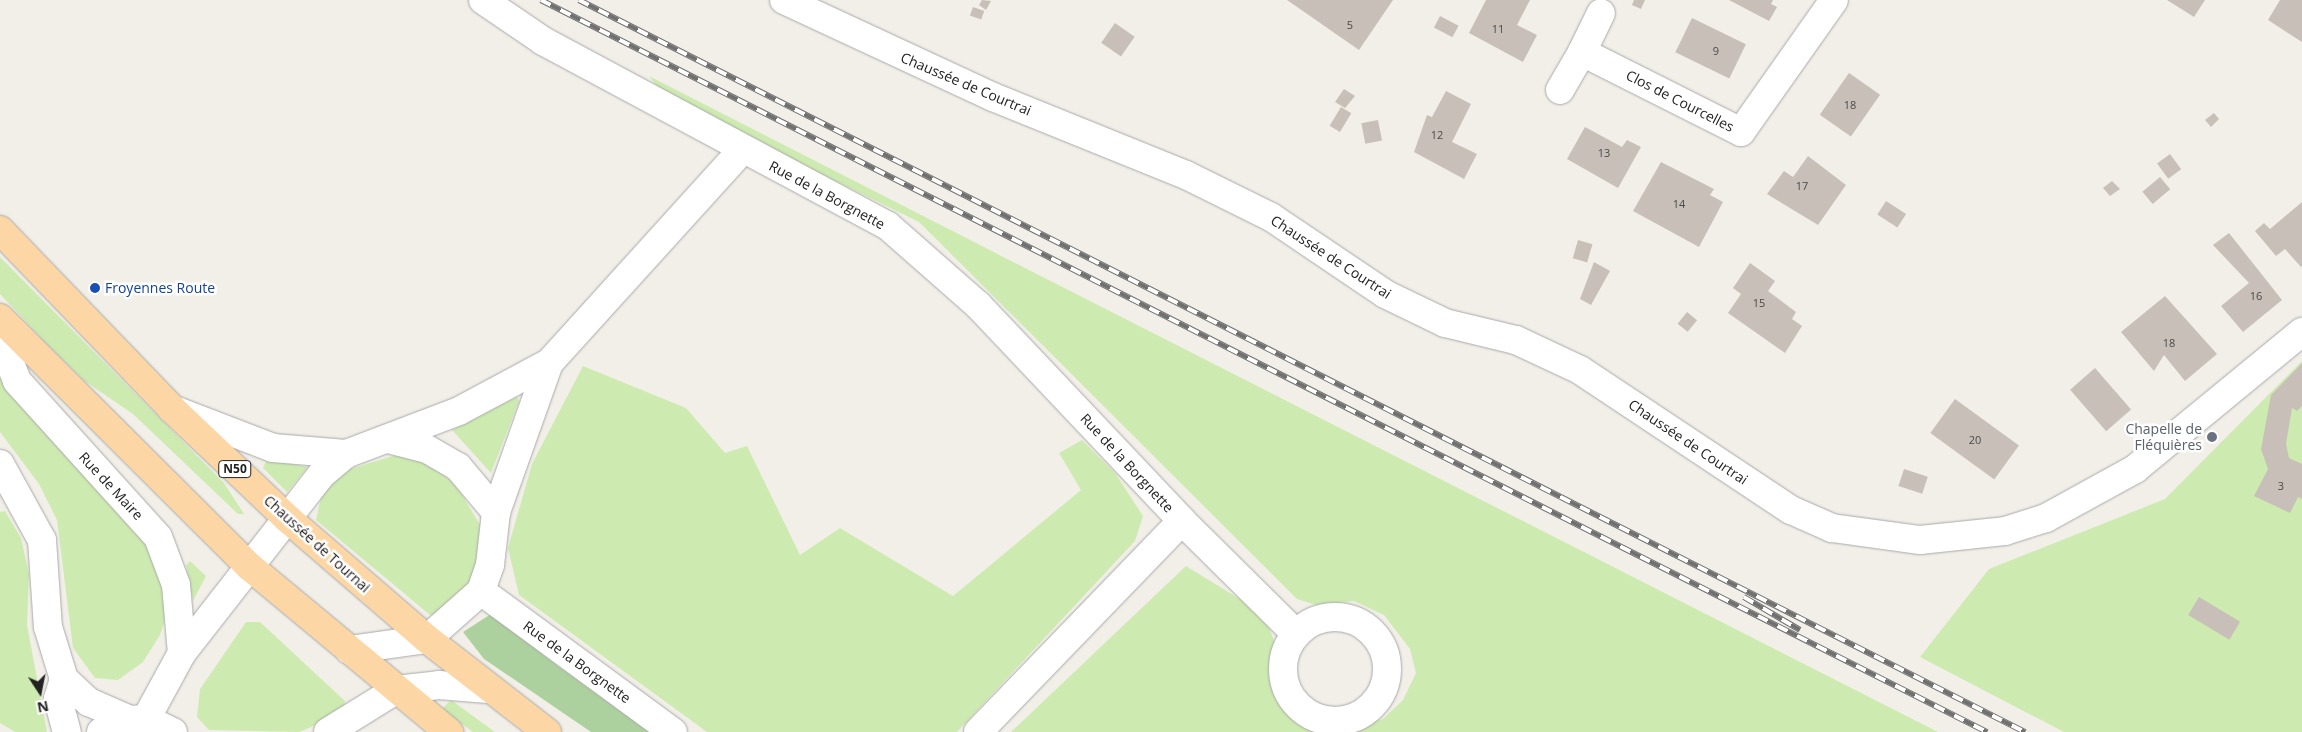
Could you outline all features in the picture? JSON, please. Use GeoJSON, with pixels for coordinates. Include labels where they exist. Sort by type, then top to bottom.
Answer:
{"type":"FeatureCollection","features":[{"type":"Feature","properties":{"kind":"main road","name":"Chaussée de Tournai"},"geometry":{"type":"LineString","coordinates":[[0,230],[172,409],[288,519],[427,639],[488,689],[547,732]]}},
{"type":"Feature","properties":{"kind":"main road"},"geometry":{"type":"LineString","coordinates":[[0,318],[250,567],[449,732]]}},
{"type":"Feature","properties":{"kind":"street","name":"Rue de la Borgnette"},"geometry":{"type":"LineString","coordinates":[[484,0],[543,40],[742,150],[888,226],[978,304],[1182,521],[1296,634]]}},
{"type":"Feature","properties":{"kind":"street","name":"Chaussée de Courtrai"},"geometry":{"type":"LineString","coordinates":[[784,0],[993,97],[1195,179],[1271,217],[1385,294],[1445,323],[1516,340],[1580,370],[1791,510],[1832,528],[1920,540],[2005,531],[2041,520],[2135,469],[2302,332]]}},
{"type":"Feature","properties":{"kind":"street","name":"Clos de Courcelles"},"geometry":{"type":"LineString","coordinates":[[1582,52],[1741,132],[1834,0]]}},
{"type":"Feature","properties":{"kind":"street"},"geometry":{"type":"LineString","coordinates":[[1560,90],[1582,52],[1601,13]]}},
{"type":"Feature","properties":{"kind":"street"},"geometry":{"type":"LineString","coordinates":[[101,732],[138,720],[182,653],[288,519],[308,488],[346,454],[459,411],[549,363],[742,150]]}},
{"type":"Feature","properties":{"kind":"street","name":"Rue de Maire"},"geometry":{"type":"LineString","coordinates":[[0,336],[17,380],[158,537],[176,585],[182,653]]}},
{"type":"Feature","properties":{"kind":"street"},"geometry":{"type":"LineString","coordinates":[[349,650],[427,639],[481,591],[490,564],[496,512],[549,363]]}},
{"type":"Feature","properties":{"kind":"street"},"geometry":{"type":"LineString","coordinates":[[172,409],[273,448],[346,454]]}},
{"type":"Feature","properties":{"kind":"street"},"geometry":{"type":"LineString","coordinates":[[388,439],[427,449],[458,467],[496,512]]}},
{"type":"Feature","properties":{"kind":"street"},"geometry":{"type":"LineString","coordinates":[[2,471],[42,540],[48,627],[64,678],[89,702],[173,732]]}},
{"type":"Feature","properties":{"kind":"street","name":"Rue de la Borgnette"},"geometry":{"type":"LineString","coordinates":[[978,732],[1182,521]]}},
{"type":"Feature","properties":{"kind":"street","name":"Rue de la Borgnette"},"geometry":{"type":"LineString","coordinates":[[481,591],[674,732]]}},
{"type":"Feature","properties":{"kind":"street"},"geometry":{"type":"LineString","coordinates":[[64,678],[58,699],[67,732]]}},
{"type":"Feature","properties":{"kind":"street"},"geometry":{"type":"LineString","coordinates":[[328,732],[396,690],[439,686],[488,689]]}},
{"type":"Feature","properties":{"kind":"green space"},"geometry":{"type":"Polygon","coordinates":[[[649,76],[1938,732],[1336,732],[1383,719],[1403,700],[1416,673],[1410,649],[1384,615],[1354,601],[1316,605],[1297,599],[919,222],[665,97],[649,76]]]}},
{"type":"Feature","properties":{"kind":"green space"},"geometry":{"type":"Polygon","coordinates":[[[0,257],[224,483],[244,514],[238,514],[133,414],[86,382],[45,342],[0,294],[0,257]]]}},
{"type":"Feature","properties":{"kind":"green space"},"geometry":{"type":"Polygon","coordinates":[[[2302,361],[2302,732],[2064,732],[1920,657],[1989,569],[2165,499],[2302,361]]]}},
{"type":"Feature","properties":{"kind":"green space"},"geometry":{"type":"Polygon","coordinates":[[[583,366],[686,408],[725,453],[747,446],[800,555],[840,528],[953,596],[1081,490],[1059,453],[1082,440],[1115,473],[1143,516],[1135,541],[957,732],[707,732],[519,595],[508,548],[532,464],[583,366]]]}},
{"type":"Feature","properties":{"kind":"green space"},"geometry":{"type":"Polygon","coordinates":[[[0,378],[124,511],[162,563],[166,617],[160,635],[143,662],[118,680],[95,678],[73,648],[57,520],[39,484],[0,432],[0,378]]]}},
{"type":"Feature","properties":{"kind":"green space"},"geometry":{"type":"Polygon","coordinates":[[[517,397],[519,401],[491,473],[452,430],[517,397]]]}},
{"type":"Feature","properties":{"kind":"green space"},"geometry":{"type":"Polygon","coordinates":[[[396,455],[417,458],[455,483],[480,525],[474,583],[440,614],[430,615],[316,520],[321,497],[344,471],[396,455]]]}},
{"type":"Feature","properties":{"kind":"green space"},"geometry":{"type":"Polygon","coordinates":[[[267,459],[308,467],[287,492],[263,468],[267,459]]]}},
{"type":"Feature","properties":{"kind":"green space"},"geometry":{"type":"Polygon","coordinates":[[[5,511],[21,538],[29,574],[27,625],[47,732],[15,732],[0,723],[0,512],[5,511]]]}},
{"type":"Feature","properties":{"kind":"green space"},"geometry":{"type":"Polygon","coordinates":[[[190,561],[206,576],[193,601],[186,565],[190,561]]]}},
{"type":"Feature","properties":{"kind":"green space"},"geometry":{"type":"Polygon","coordinates":[[[1186,566],[1264,614],[1276,646],[1275,674],[1286,707],[1314,732],[1011,732],[1186,566]]]}},
{"type":"Feature","properties":{"kind":"green space"},"geometry":{"type":"Polygon","coordinates":[[[491,614],[554,663],[649,732],[591,732],[484,659],[463,632],[491,614]]]}},
{"type":"Feature","properties":{"kind":"green space"},"geometry":{"type":"Polygon","coordinates":[[[246,622],[260,622],[345,701],[343,714],[299,732],[209,730],[197,717],[200,689],[246,622]]]}},
{"type":"Feature","properties":{"kind":"green space"},"geometry":{"type":"Polygon","coordinates":[[[451,700],[495,732],[473,732],[442,709],[451,700]]]}},
{"type":"Feature","properties":{"kind":"building"},"geometry":{"type":"Polygon","coordinates":[[[982,0],[991,1],[986,10],[979,5],[982,0]]]}},
{"type":"Feature","properties":{"kind":"building"},"geometry":{"type":"Polygon","coordinates":[[[1287,0],[1393,0],[1359,50],[1287,0]]]}},
{"type":"Feature","properties":{"kind":"building"},"geometry":{"type":"Polygon","coordinates":[[[1486,0],[1530,0],[1517,25],[1537,35],[1523,62],[1469,33],[1486,0]]]}},
{"type":"Feature","properties":{"kind":"building"},"geometry":{"type":"Polygon","coordinates":[[[1634,0],[1645,0],[1641,9],[1632,5],[1634,0]]]}},
{"type":"Feature","properties":{"kind":"building"},"geometry":{"type":"Polygon","coordinates":[[[1729,0],[1773,0],[1771,4],[1777,7],[1769,21],[1729,0]]]}},
{"type":"Feature","properties":{"kind":"building"},"geometry":{"type":"Polygon","coordinates":[[[2167,0],[2205,0],[2194,17],[2167,0]]]}},
{"type":"Feature","properties":{"kind":"building"},"geometry":{"type":"Polygon","coordinates":[[[2280,0],[2302,0],[2302,42],[2268,20],[2280,0]]]}},
{"type":"Feature","properties":{"kind":"building"},"geometry":{"type":"Polygon","coordinates":[[[973,7],[984,11],[981,20],[970,15],[973,7]]]}},
{"type":"Feature","properties":{"kind":"building"},"geometry":{"type":"Polygon","coordinates":[[[1440,16],[1459,26],[1452,37],[1434,27],[1440,16]]]}},
{"type":"Feature","properties":{"kind":"building"},"geometry":{"type":"Polygon","coordinates":[[[1692,18],[1746,44],[1729,78],[1675,52],[1692,18]]]}},
{"type":"Feature","properties":{"kind":"building"},"geometry":{"type":"Polygon","coordinates":[[[1115,23],[1135,37],[1121,56],[1101,43],[1115,23]]]}},
{"type":"Feature","properties":{"kind":"building"},"geometry":{"type":"Polygon","coordinates":[[[1849,73],[1880,95],[1851,137],[1820,115],[1849,73]]]}},
{"type":"Feature","properties":{"kind":"building"},"geometry":{"type":"Polygon","coordinates":[[[1344,89],[1355,96],[1345,108],[1335,102],[1344,89]]]}},
{"type":"Feature","properties":{"kind":"building"},"geometry":{"type":"Polygon","coordinates":[[[1446,91],[1471,104],[1452,142],[1477,154],[1464,179],[1414,152],[1427,115],[1432,117],[1446,91]]]}},
{"type":"Feature","properties":{"kind":"building"},"geometry":{"type":"Polygon","coordinates":[[[1341,107],[1351,113],[1340,132],[1330,126],[1341,107]]]}},
{"type":"Feature","properties":{"kind":"building"},"geometry":{"type":"Polygon","coordinates":[[[2214,113],[2219,119],[2211,127],[2205,120],[2214,113]]]}},
{"type":"Feature","properties":{"kind":"building"},"geometry":{"type":"Polygon","coordinates":[[[1378,120],[1382,141],[1365,144],[1361,123],[1378,120]]]}},
{"type":"Feature","properties":{"kind":"building"},"geometry":{"type":"Polygon","coordinates":[[[1585,127],[1622,147],[1627,140],[1641,147],[1618,188],[1567,159],[1585,127]]]}},
{"type":"Feature","properties":{"kind":"building"},"geometry":{"type":"Polygon","coordinates":[[[2170,154],[2181,169],[2168,179],[2157,163],[2170,154]]]}},
{"type":"Feature","properties":{"kind":"building"},"geometry":{"type":"Polygon","coordinates":[[[1808,156],[1846,185],[1818,225],[1767,194],[1784,171],[1793,177],[1808,156]]]}},
{"type":"Feature","properties":{"kind":"building"},"geometry":{"type":"Polygon","coordinates":[[[1661,162],[1714,189],[1710,195],[1723,202],[1699,247],[1633,211],[1661,162]]]}},
{"type":"Feature","properties":{"kind":"building"},"geometry":{"type":"Polygon","coordinates":[[[2160,177],[2170,189],[2153,204],[2142,192],[2160,177]]]}},
{"type":"Feature","properties":{"kind":"building"},"geometry":{"type":"Polygon","coordinates":[[[2112,181],[2120,189],[2110,196],[2103,188],[2112,181]]]}},
{"type":"Feature","properties":{"kind":"building"},"geometry":{"type":"Polygon","coordinates":[[[1886,201],[1906,214],[1897,227],[1877,214],[1886,201]]]}},
{"type":"Feature","properties":{"kind":"building"},"geometry":{"type":"Polygon","coordinates":[[[2302,202],[2301,267],[2285,249],[2276,256],[2255,231],[2264,223],[2270,229],[2302,202]]]}},
{"type":"Feature","properties":{"kind":"building"},"geometry":{"type":"Polygon","coordinates":[[[2229,233],[2282,300],[2243,332],[2221,306],[2249,283],[2213,245],[2229,233]]]}},
{"type":"Feature","properties":{"kind":"building"},"geometry":{"type":"Polygon","coordinates":[[[1578,240],[1592,244],[1587,262],[1573,258],[1578,240]]]}},
{"type":"Feature","properties":{"kind":"building"},"geometry":{"type":"Polygon","coordinates":[[[1594,262],[1610,271],[1591,305],[1580,299],[1594,262]]]}},
{"type":"Feature","properties":{"kind":"building"},"geometry":{"type":"Polygon","coordinates":[[[1750,263],[1775,281],[1768,291],[1796,312],[1792,319],[1802,326],[1785,353],[1728,313],[1741,294],[1733,288],[1750,263]]]}},
{"type":"Feature","properties":{"kind":"building"},"geometry":{"type":"Polygon","coordinates":[[[2165,296],[2217,354],[2185,381],[2164,355],[2154,371],[2121,332],[2165,296]]]}},
{"type":"Feature","properties":{"kind":"building"},"geometry":{"type":"Polygon","coordinates":[[[1687,312],[1697,320],[1688,332],[1678,324],[1687,312]]]}},
{"type":"Feature","properties":{"kind":"building"},"geometry":{"type":"Polygon","coordinates":[[[2302,363],[2302,406],[2297,411],[2292,408],[2286,444],[2289,458],[2302,464],[2302,499],[2298,497],[2290,513],[2254,496],[2268,469],[2261,449],[2271,395],[2302,363]]]}},
{"type":"Feature","properties":{"kind":"building"},"geometry":{"type":"Polygon","coordinates":[[[2095,368],[2131,410],[2106,431],[2070,390],[2095,368]]]}},
{"type":"Feature","properties":{"kind":"building"},"geometry":{"type":"Polygon","coordinates":[[[1955,399],[2019,445],[1994,479],[1930,433],[1955,399]]]}},
{"type":"Feature","properties":{"kind":"building"},"geometry":{"type":"Polygon","coordinates":[[[1904,469],[1928,477],[1922,494],[1898,486],[1904,469]]]}},
{"type":"Feature","properties":{"kind":"building"},"geometry":{"type":"Polygon","coordinates":[[[2199,597],[2240,622],[2229,640],[2188,615],[2199,597]]]}},
{"type":"Feature","properties":{"kind":"railway"},"geometry":{"type":"LineString","coordinates":[[541,0],[1987,732]]}},
{"type":"Feature","properties":{"kind":"railway"},"geometry":{"type":"LineString","coordinates":[[579,0],[2025,732]]}},
{"type":"Feature","properties":{"kind":"railway"},"geometry":{"type":"LineString","coordinates":[[1744,597],[1800,630]]}},
{"type":"Feature","properties":{"kind":"place","name":"Froyennes Route"},"geometry":{"type":"Point","coordinates":[95,288]}},
{"type":"Feature","properties":{"kind":"place","name":"Chapelle de Fléquières"},"geometry":{"type":"Point","coordinates":[2212,437]}}]}
